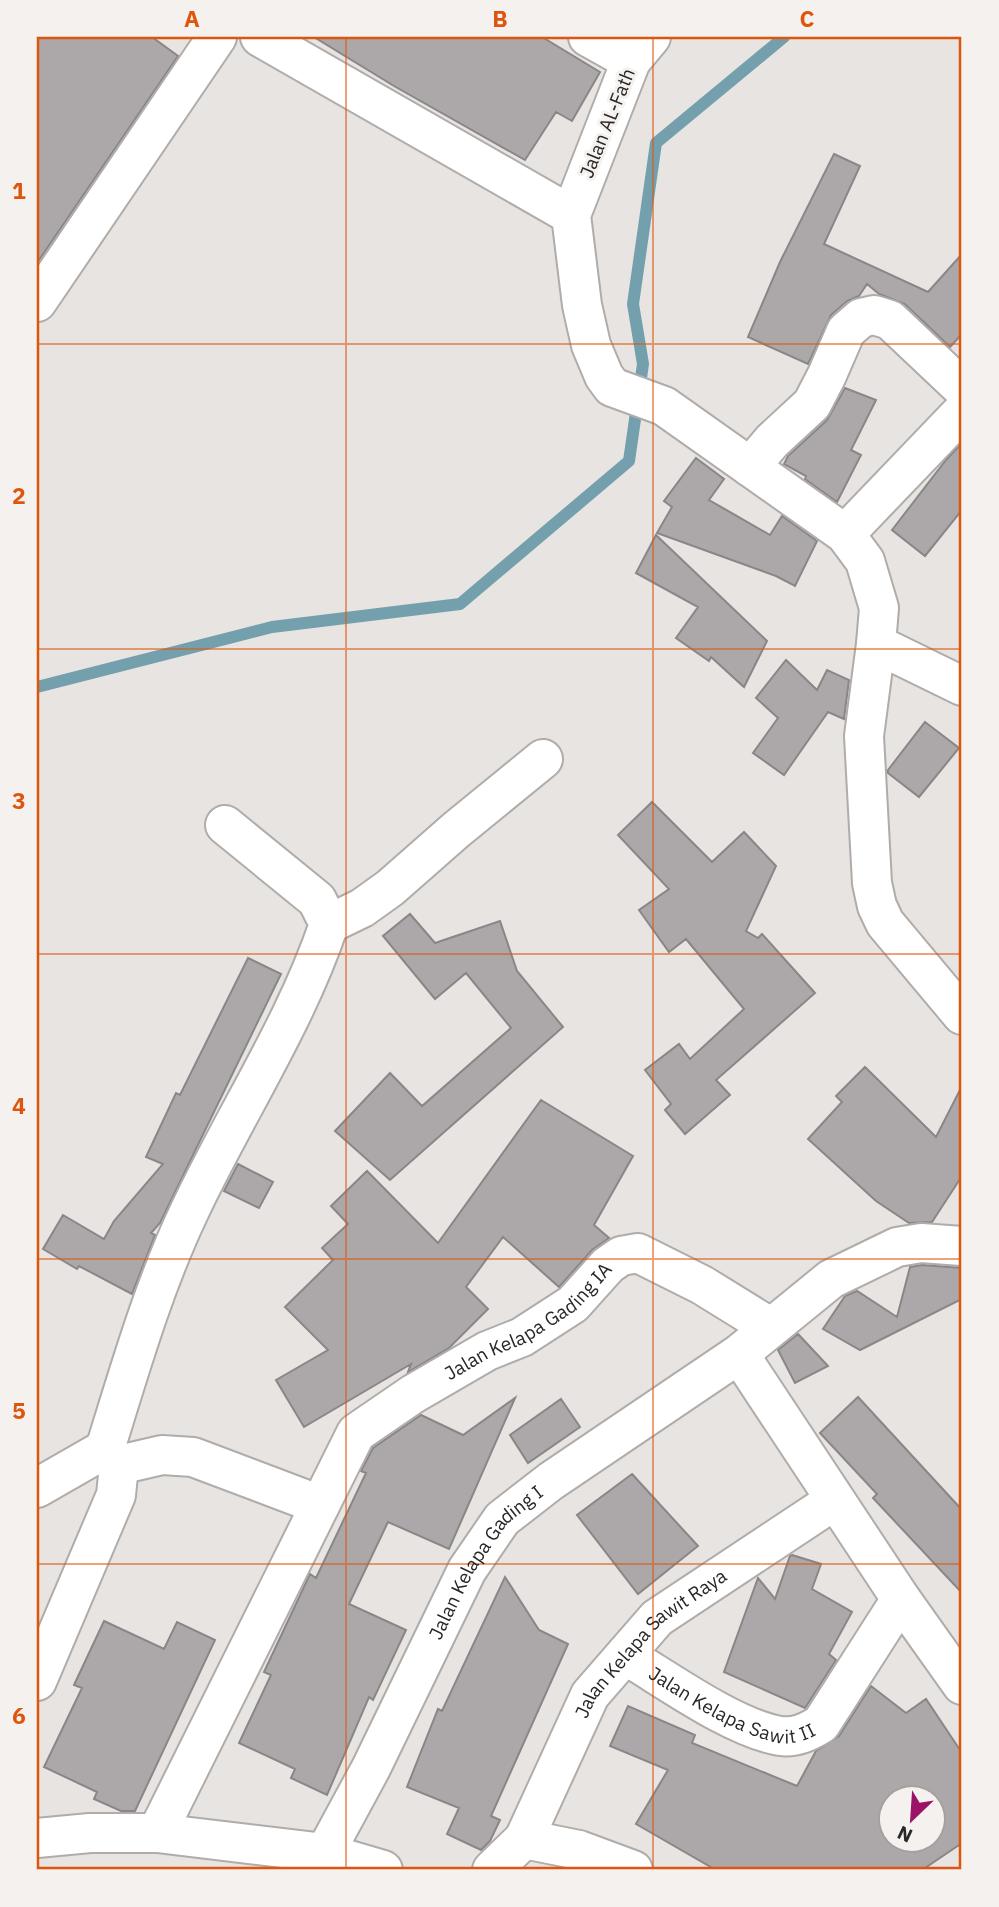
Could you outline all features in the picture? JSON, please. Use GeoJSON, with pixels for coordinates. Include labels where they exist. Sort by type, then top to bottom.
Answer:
{"type":"FeatureCollection","features":[{"type":"Feature","properties":{"kind":"street"},"geometry":{"type":"LineString","coordinates":[[37,302],[217,37]]}},
{"type":"Feature","properties":{"kind":"street"},"geometry":{"type":"LineString","coordinates":[[260,37],[571,215],[582,304],[591,345],[604,376],[612,387],[664,406],[845,534],[866,561],[878,608],[864,736],[872,883],[877,906],[885,923],[959,1001]]}},
{"type":"Feature","properties":{"kind":"street"},"geometry":{"type":"LineString","coordinates":[[588,37],[641,49]]}},
{"type":"Feature","properties":{"kind":"street","name":"Jalan AL-Fath"},"geometry":{"type":"LineString","coordinates":[[571,215],[641,49]]}},
{"type":"Feature","properties":{"kind":"street"},"geometry":{"type":"LineString","coordinates":[[750,467],[772,440],[811,404],[846,331],[861,318],[874,315],[890,320],[962,388]]}},
{"type":"Feature","properties":{"kind":"street"},"geometry":{"type":"LineString","coordinates":[[845,534],[962,412]]}},
{"type":"Feature","properties":{"kind":"street"},"geometry":{"type":"LineString","coordinates":[[876,644],[962,686]]}},
{"type":"Feature","properties":{"kind":"street"},"geometry":{"type":"LineString","coordinates":[[329,924],[362,908],[390,888],[456,830],[543,760]]}},
{"type":"Feature","properties":{"kind":"street"},"geometry":{"type":"LineString","coordinates":[[37,1681],[116,1495],[112,1457],[148,1311],[188,1214],[281,1035],[321,948],[329,924],[317,900],[225,825]]}},
{"type":"Feature","properties":{"kind":"street","name":"Jalan Kelapa Gading I"},"geometry":{"type":"LineString","coordinates":[[325,1853],[371,1768],[467,1570],[502,1519],[551,1481],[739,1354],[831,1279],[897,1247],[921,1243],[962,1246]]}},
{"type":"Feature","properties":{"kind":"street","name":"Jalan Kelapa Gading IA"},"geometry":{"type":"LineString","coordinates":[[157,1833],[356,1433],[413,1394],[487,1351],[522,1337],[573,1304],[608,1265],[621,1256],[638,1253],[702,1285],[770,1327]]}},
{"type":"Feature","properties":{"kind":"street"},"geometry":{"type":"LineString","coordinates":[[739,1354],[901,1600],[962,1685]]}},
{"type":"Feature","properties":{"kind":"street"},"geometry":{"type":"LineString","coordinates":[[37,1489],[112,1457],[162,1455],[192,1457],[320,1505]]}},
{"type":"Feature","properties":{"kind":"street","name":"Jalan Kelapa Sawit Raya"},"geometry":{"type":"LineString","coordinates":[[524,1839],[590,1695],[657,1618],[835,1500]]}},
{"type":"Feature","properties":{"kind":"street","name":"Jalan Kelapa Sawit II"},"geometry":{"type":"LineString","coordinates":[[625,1655],[729,1717],[751,1727],[782,1736],[806,1734],[821,1724],[901,1600]]}},
{"type":"Feature","properties":{"kind":"street"},"geometry":{"type":"LineString","coordinates":[[37,1838],[90,1833],[157,1833],[325,1853],[383,1870]]}},
{"type":"Feature","properties":{"kind":"street"},"geometry":{"type":"LineString","coordinates":[[492,1870],[524,1839],[579,1850],[633,1870]]}},
{"type":"Feature","properties":{"kind":"building"},"geometry":{"type":"Polygon","coordinates":[[[37,37],[152,37],[178,56],[37,263],[37,37]]]}},
{"type":"Feature","properties":{"kind":"building"},"geometry":{"type":"Polygon","coordinates":[[[314,37],[542,37],[600,72],[572,121],[556,112],[525,160],[314,37]]]}},
{"type":"Feature","properties":{"kind":"building"},"geometry":{"type":"Polygon","coordinates":[[[834,154],[860,166],[824,244],[928,292],[962,254],[962,334],[950,347],[905,304],[879,294],[867,284],[859,296],[847,301],[831,315],[808,364],[748,337],[780,262],[834,154]]]}},
{"type":"Feature","properties":{"kind":"building"},"geometry":{"type":"Polygon","coordinates":[[[845,388],[876,400],[851,450],[861,455],[837,502],[805,479],[806,476],[784,464],[788,456],[827,420],[845,388]]]}},
{"type":"Feature","properties":{"kind":"building"},"geometry":{"type":"Polygon","coordinates":[[[962,443],[962,510],[925,556],[892,530],[962,443]]]}},
{"type":"Feature","properties":{"kind":"building"},"geometry":{"type":"Polygon","coordinates":[[[696,458],[724,479],[709,500],[770,535],[782,516],[817,541],[795,586],[776,576],[657,533],[672,507],[664,501],[696,458]]]}},
{"type":"Feature","properties":{"kind":"building"},"geometry":{"type":"Polygon","coordinates":[[[656,535],[767,641],[744,687],[711,657],[709,661],[676,638],[698,607],[636,573],[656,535]]]}},
{"type":"Feature","properties":{"kind":"building"},"geometry":{"type":"Polygon","coordinates":[[[786,660],[817,690],[827,670],[849,680],[844,719],[828,712],[784,775],[753,753],[778,718],[756,698],[786,660]]]}},
{"type":"Feature","properties":{"kind":"building"},"geometry":{"type":"Polygon","coordinates":[[[925,722],[959,748],[919,797],[888,773],[888,770],[925,722]]]}},
{"type":"Feature","properties":{"kind":"building"},"geometry":{"type":"Polygon","coordinates":[[[652,802],[712,862],[744,832],[776,866],[746,931],[758,938],[762,934],[815,993],[716,1080],[730,1095],[685,1134],[665,1110],[671,1104],[645,1070],[679,1044],[690,1059],[744,1009],[686,939],[669,952],[639,910],[669,889],[618,835],[652,802]]]}},
{"type":"Feature","properties":{"kind":"building"},"geometry":{"type":"Polygon","coordinates":[[[410,914],[435,943],[500,921],[517,971],[563,1027],[390,1180],[335,1131],[390,1073],[422,1106],[511,1028],[466,973],[435,999],[383,936],[410,914]]]}},
{"type":"Feature","properties":{"kind":"building"},"geometry":{"type":"Polygon","coordinates":[[[248,958],[281,974],[160,1223],[151,1233],[155,1235],[132,1294],[79,1266],[77,1269],[43,1249],[63,1215],[104,1239],[114,1221],[163,1164],[146,1157],[176,1093],[180,1095],[248,958]]]}},
{"type":"Feature","properties":{"kind":"building"},"geometry":{"type":"Polygon","coordinates":[[[865,1067],[936,1137],[962,1086],[962,1176],[932,1222],[909,1223],[876,1201],[808,1139],[842,1102],[836,1096],[865,1067]]]}},
{"type":"Feature","properties":{"kind":"building"},"geometry":{"type":"Polygon","coordinates":[[[541,1100],[633,1156],[594,1225],[609,1238],[592,1250],[559,1287],[503,1237],[466,1287],[488,1309],[449,1348],[408,1372],[411,1364],[304,1427],[276,1380],[328,1350],[285,1307],[333,1260],[322,1248],[348,1224],[331,1206],[367,1171],[438,1243],[541,1100]]]}},
{"type":"Feature","properties":{"kind":"building"},"geometry":{"type":"Polygon","coordinates":[[[238,1164],[273,1182],[259,1208],[224,1191],[238,1164]]]}},
{"type":"Feature","properties":{"kind":"building"},"geometry":{"type":"Polygon","coordinates":[[[922,1265],[962,1268],[962,1299],[860,1350],[823,1329],[845,1296],[857,1291],[897,1317],[910,1267],[922,1265]]]}},
{"type":"Feature","properties":{"kind":"building"},"geometry":{"type":"Polygon","coordinates":[[[798,1334],[828,1366],[795,1383],[778,1350],[798,1334]]]}},
{"type":"Feature","properties":{"kind":"building"},"geometry":{"type":"Polygon","coordinates":[[[858,1397],[962,1510],[962,1593],[873,1498],[877,1494],[820,1433],[858,1397]]]}},
{"type":"Feature","properties":{"kind":"building"},"geometry":{"type":"Polygon","coordinates":[[[515,1398],[449,1549],[388,1522],[349,1604],[406,1630],[373,1700],[369,1697],[327,1795],[291,1778],[295,1769],[239,1743],[271,1675],[264,1672],[310,1574],[316,1578],[366,1473],[361,1471],[373,1448],[421,1415],[463,1435],[515,1398]]]}},
{"type":"Feature","properties":{"kind":"building"},"geometry":{"type":"Polygon","coordinates":[[[561,1399],[580,1427],[528,1463],[510,1435],[561,1399]]]}},
{"type":"Feature","properties":{"kind":"building"},"geometry":{"type":"Polygon","coordinates":[[[632,1474],[698,1546],[638,1594],[577,1515],[632,1474]]]}},
{"type":"Feature","properties":{"kind":"building"},"geometry":{"type":"Polygon","coordinates":[[[792,1555],[821,1564],[812,1589],[852,1612],[829,1654],[836,1660],[805,1708],[724,1672],[758,1578],[775,1599],[792,1555]]]}},
{"type":"Feature","properties":{"kind":"building"},"geometry":{"type":"Polygon","coordinates":[[[505,1577],[539,1630],[568,1644],[491,1816],[500,1820],[490,1841],[481,1850],[447,1834],[459,1808],[407,1787],[438,1709],[442,1711],[505,1577]]]}},
{"type":"Feature","properties":{"kind":"building"},"geometry":{"type":"Polygon","coordinates":[[[104,1621],[164,1649],[177,1622],[215,1640],[135,1811],[121,1811],[94,1799],[97,1792],[44,1767],[82,1688],[74,1685],[104,1621]]]}},
{"type":"Feature","properties":{"kind":"building"},"geometry":{"type":"Polygon","coordinates":[[[871,1686],[906,1713],[926,1699],[962,1753],[962,1843],[946,1854],[946,1784],[876,1784],[876,1854],[946,1854],[922,1870],[716,1870],[636,1824],[668,1770],[610,1746],[628,1706],[695,1735],[692,1743],[797,1786],[816,1751],[839,1736],[871,1686]]]}},
{"type":"Feature","properties":{"kind":"waterway"},"geometry":{"type":"LineString","coordinates":[[37,687],[272,627],[460,604],[629,461],[643,364],[633,304],[656,143],[784,37]]}}]}
